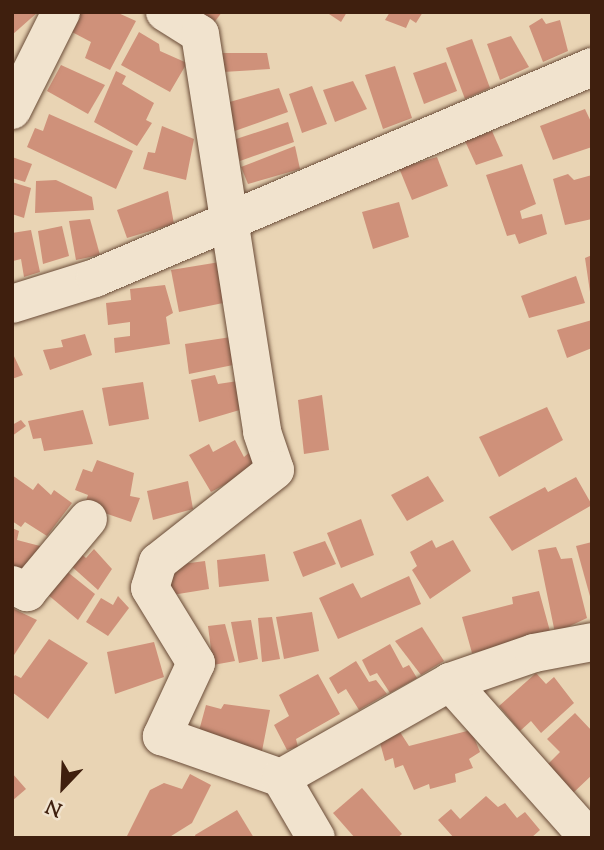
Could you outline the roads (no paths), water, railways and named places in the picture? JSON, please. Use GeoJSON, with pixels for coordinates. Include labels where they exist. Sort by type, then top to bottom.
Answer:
{"type":"FeatureCollection","features":[{"type":"Feature","properties":{"kind":"street"},"geometry":{"type":"LineString","coordinates":[[12,110],[61,12]]}},
{"type":"Feature","properties":{"kind":"street"},"geometry":{"type":"LineString","coordinates":[[165,12],[200,34],[262,432],[275,470],[158,562],[150,588],[196,663],[162,736],[281,778],[316,838]]}},
{"type":"Feature","properties":{"kind":"street"},"geometry":{"type":"LineString","coordinates":[[12,304],[95,278],[592,67]]}},
{"type":"Feature","properties":{"kind":"street"},"geometry":{"type":"LineString","coordinates":[[12,586],[27,592],[88,519]]}},
{"type":"Feature","properties":{"kind":"street"},"geometry":{"type":"LineString","coordinates":[[281,778],[450,682],[534,653],[592,642]]}},
{"type":"Feature","properties":{"kind":"street"},"geometry":{"type":"LineString","coordinates":[[450,682],[589,838]]}}]}
